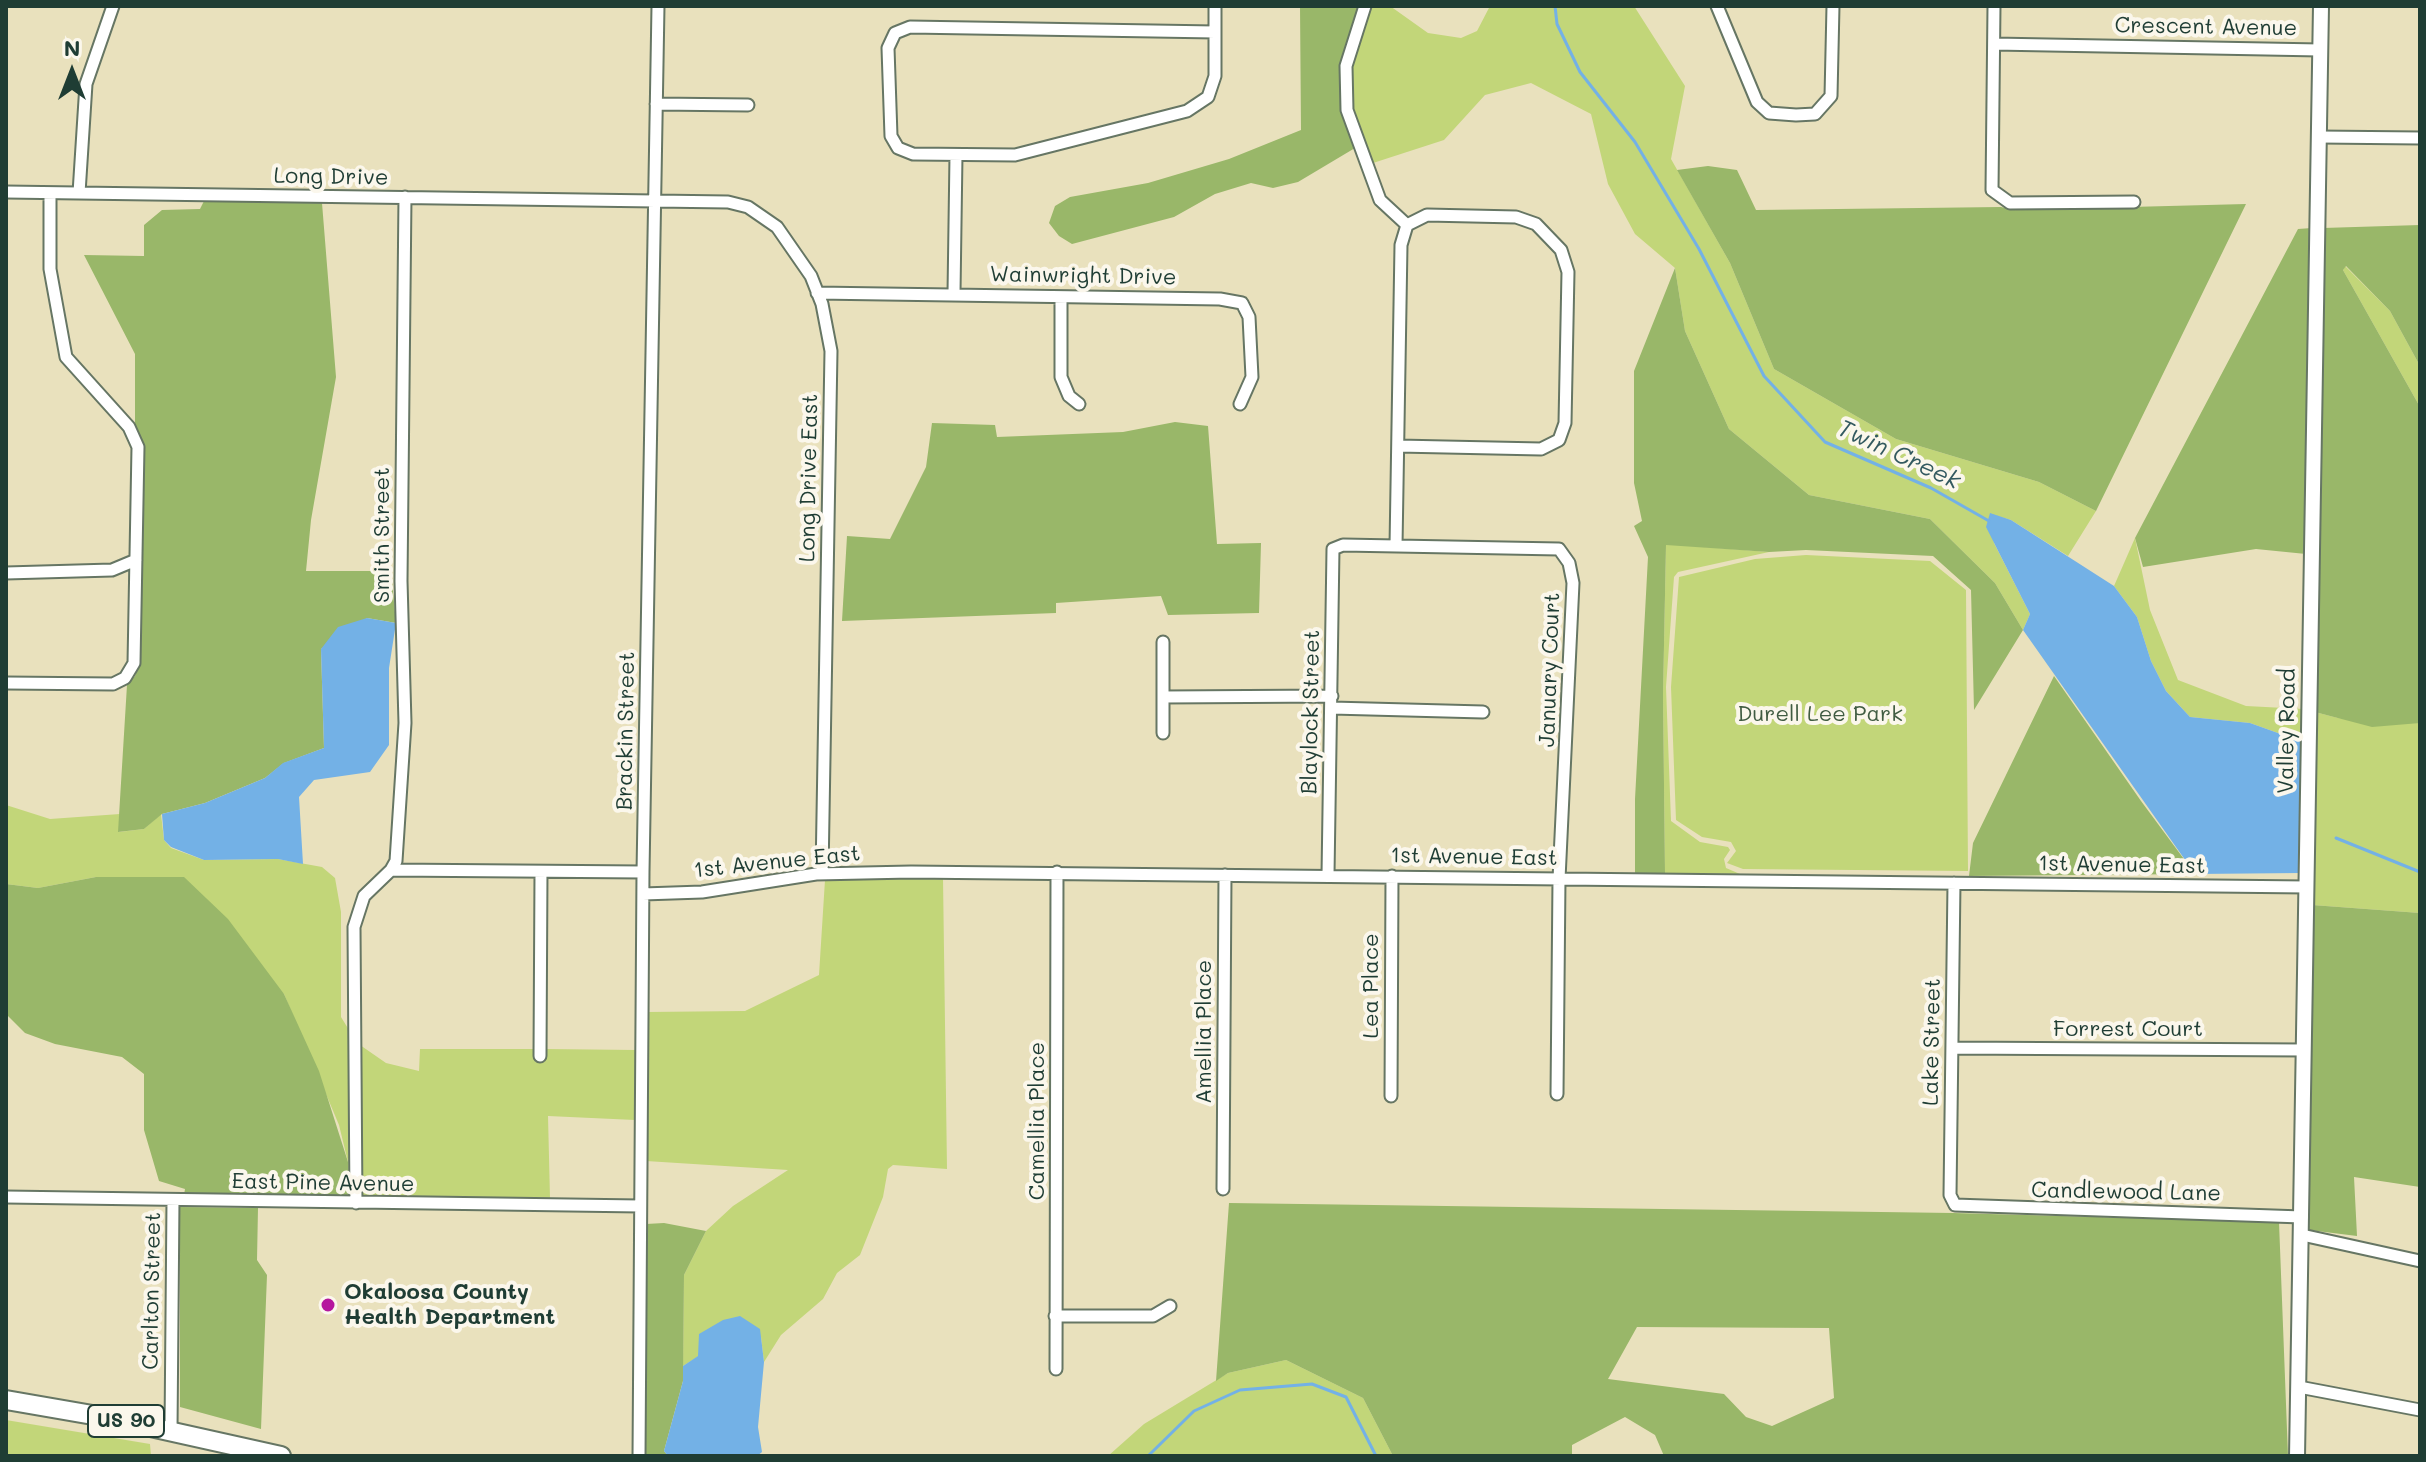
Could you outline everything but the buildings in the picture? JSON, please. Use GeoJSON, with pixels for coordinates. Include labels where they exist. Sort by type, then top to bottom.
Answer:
{"type":"FeatureCollection","features":[{"type":"Feature","properties":{"kind":"main road","name":"US 90"},"geometry":{"type":"LineString","coordinates":[[6,1400],[171,1430],[281,1456]]}},
{"type":"Feature","properties":{"kind":"street"},"geometry":{"type":"LineString","coordinates":[[79,193],[86,84],[97,44],[113,6]]}},
{"type":"Feature","properties":{"kind":"street","name":"Brackin Street"},"geometry":{"type":"LineString","coordinates":[[639,1456],[643,872],[658,6]]}},
{"type":"Feature","properties":{"kind":"street"},"geometry":{"type":"LineString","coordinates":[[1215,6],[1215,32],[1215,76],[1208,97],[1187,111],[1015,155],[913,154],[898,148],[891,136],[888,48],[895,33],[910,27],[1215,32]]}},
{"type":"Feature","properties":{"kind":"street"},"geometry":{"type":"LineString","coordinates":[[1365,6],[1346,66],[1347,110],[1380,200],[1407,225]]}},
{"type":"Feature","properties":{"kind":"street"},"geometry":{"type":"LineString","coordinates":[[1717,6],[1757,102],[1776,115],[1815,114],[1827,104],[1832,91],[1833,6]]}},
{"type":"Feature","properties":{"kind":"street"},"geometry":{"type":"LineString","coordinates":[[1994,6],[1990,183],[1997,197],[2010,203],[2134,202]]}},
{"type":"Feature","properties":{"kind":"street","name":"Valley Road"},"geometry":{"type":"LineString","coordinates":[[2297,1456],[2321,6]]}},
{"type":"Feature","properties":{"kind":"street","name":"Crescent Avenue"},"geometry":{"type":"LineString","coordinates":[[1994,44],[2320,50]]}},
{"type":"Feature","properties":{"kind":"street"},"geometry":{"type":"LineString","coordinates":[[656,104],[748,105]]}},
{"type":"Feature","properties":{"kind":"street"},"geometry":{"type":"LineString","coordinates":[[2319,137],[2420,138]]}},
{"type":"Feature","properties":{"kind":"street"},"geometry":{"type":"LineString","coordinates":[[954,293],[956,155]]}},
{"type":"Feature","properties":{"kind":"street","name":"Long Drive"},"geometry":{"type":"LineString","coordinates":[[6,192],[655,201]]}},
{"type":"Feature","properties":{"kind":"street"},"geometry":{"type":"LineString","coordinates":[[6,683],[113,684],[125,678],[134,663],[138,447],[129,427],[66,357],[51,279],[50,193]]}},
{"type":"Feature","properties":{"kind":"street","name":"Smith Street"},"geometry":{"type":"LineString","coordinates":[[391,870],[396,861],[405,723],[401,581],[405,197]]}},
{"type":"Feature","properties":{"kind":"street","name":"Long Drive East"},"geometry":{"type":"LineString","coordinates":[[655,201],[728,202],[761,213],[777,227],[796,252],[817,293],[830,340],[822,873]]}},
{"type":"Feature","properties":{"kind":"street"},"geometry":{"type":"LineString","coordinates":[[1396,546],[1401,245],[1407,225],[1427,215],[1516,217],[1536,224],[1561,250],[1568,272],[1565,423],[1559,440],[1541,449],[1398,446]]}},
{"type":"Feature","properties":{"kind":"street","name":"Wainwright Drive"},"geometry":{"type":"LineString","coordinates":[[817,293],[1220,299],[1242,303],[1249,317],[1252,377],[1240,404]]}},
{"type":"Feature","properties":{"kind":"street"},"geometry":{"type":"LineString","coordinates":[[1061,297],[1061,377],[1069,396],[1079,404]]}},
{"type":"Feature","properties":{"kind":"street","name":"January Court"},"geometry":{"type":"LineString","coordinates":[[1333,549],[1343,545],[1559,549],[1569,563],[1573,583],[1559,879]]}},
{"type":"Feature","properties":{"kind":"street","name":"Blaylock Street"},"geometry":{"type":"LineString","coordinates":[[1328,875],[1333,549]]}},
{"type":"Feature","properties":{"kind":"street"},"geometry":{"type":"LineString","coordinates":[[6,573],[112,570],[136,560]]}},
{"type":"Feature","properties":{"kind":"street"},"geometry":{"type":"LineString","coordinates":[[1163,642],[1163,733]]}},
{"type":"Feature","properties":{"kind":"street"},"geometry":{"type":"LineString","coordinates":[[1163,697],[1332,702],[1483,712]]}},
{"type":"Feature","properties":{"kind":"street"},"geometry":{"type":"LineString","coordinates":[[356,1203],[355,919],[364,896],[391,870],[643,872]]}},
{"type":"Feature","properties":{"kind":"street"},"geometry":{"type":"LineString","coordinates":[[540,1056],[541,872]]}},
{"type":"Feature","properties":{"kind":"street","name":"1st Avenue East"},"geometry":{"type":"LineString","coordinates":[[643,894],[702,892],[822,873],[1057,872],[2307,887]]}},
{"type":"Feature","properties":{"kind":"street","name":"Camellia Place"},"geometry":{"type":"LineString","coordinates":[[1056,1369],[1057,872]]}},
{"type":"Feature","properties":{"kind":"street","name":"Amellia Place"},"geometry":{"type":"LineString","coordinates":[[1223,1189],[1225,875]]}},
{"type":"Feature","properties":{"kind":"street","name":"Lea Place"},"geometry":{"type":"LineString","coordinates":[[1391,1096],[1392,876]]}},
{"type":"Feature","properties":{"kind":"street"},"geometry":{"type":"LineString","coordinates":[[1557,1094],[1559,879]]}},
{"type":"Feature","properties":{"kind":"street","name":"Lake Street"},"geometry":{"type":"LineString","coordinates":[[1952,1202],[1954,883]]}},
{"type":"Feature","properties":{"kind":"street","name":"Forrest Court"},"geometry":{"type":"LineString","coordinates":[[1952,1048],[2304,1050]]}},
{"type":"Feature","properties":{"kind":"street","name":"East Pine Avenue"},"geometry":{"type":"LineString","coordinates":[[6,1197],[640,1206]]}},
{"type":"Feature","properties":{"kind":"street","name":"Carlton Street"},"geometry":{"type":"LineString","coordinates":[[171,1430],[173,1200]]}},
{"type":"Feature","properties":{"kind":"street","name":"Candlewood Lane"},"geometry":{"type":"LineString","coordinates":[[1952,1202],[1962,1208],[2302,1217]]}},
{"type":"Feature","properties":{"kind":"street"},"geometry":{"type":"LineString","coordinates":[[2302,1235],[2420,1261]]}},
{"type":"Feature","properties":{"kind":"street"},"geometry":{"type":"LineString","coordinates":[[1055,1316],[1153,1316],[1170,1306]]}},
{"type":"Feature","properties":{"kind":"street"},"geometry":{"type":"LineString","coordinates":[[2299,1387],[2420,1410]]}},
{"type":"Feature","properties":{"kind":"green space"},"geometry":{"type":"Polygon","coordinates":[[[1300,6],[1359,6],[1342,110],[1355,148],[1298,182],[1273,188],[1251,183],[1215,194],[1174,217],[1072,244],[1059,236],[1049,223],[1055,206],[1070,197],[1148,183],[1229,159],[1301,130],[1300,6]]]}},
{"type":"Feature","properties":{"kind":"green space"},"geometry":{"type":"Polygon","coordinates":[[[1371,6],[1390,6],[1428,33],[1461,38],[1477,31],[1490,6],[1634,6],[1685,86],[1671,159],[1730,263],[1774,369],[1896,439],[2039,482],[2096,511],[2068,556],[2011,520],[1990,514],[1994,543],[2030,614],[2023,630],[1995,583],[1930,519],[1809,495],[1729,429],[1685,331],[1675,268],[1635,234],[1608,184],[1591,114],[1531,83],[1485,95],[1444,140],[1373,163],[1353,109],[1352,67],[1371,6]]]}},
{"type":"Feature","properties":{"kind":"green space"},"geometry":{"type":"Polygon","coordinates":[[[1708,166],[1737,170],[1756,210],[2001,207],[2014,210],[2246,204],[2096,511],[2039,482],[1896,439],[1774,369],[1730,263],[1677,170],[1708,166]]]}},
{"type":"Feature","properties":{"kind":"green space"},"geometry":{"type":"Polygon","coordinates":[[[204,201],[322,203],[336,377],[311,520],[306,571],[391,571],[396,623],[367,618],[321,649],[324,748],[284,763],[265,778],[205,803],[162,814],[144,829],[118,832],[127,685],[135,676],[139,664],[144,447],[135,425],[135,354],[84,255],[144,256],[144,225],[162,210],[200,209],[204,201]]]}},
{"type":"Feature","properties":{"kind":"green space"},"geometry":{"type":"Polygon","coordinates":[[[2420,225],[2420,366],[2390,311],[2346,266],[2343,270],[2420,407],[2420,723],[2372,727],[2315,712],[2323,228],[2420,225]]]}},
{"type":"Feature","properties":{"kind":"green space"},"geometry":{"type":"Polygon","coordinates":[[[2312,228],[2306,554],[2256,549],[2143,567],[2135,538],[2298,229],[2312,228]]]}},
{"type":"Feature","properties":{"kind":"green space"},"geometry":{"type":"Polygon","coordinates":[[[2345,266],[2390,311],[2420,366],[2420,407],[2343,270],[2345,266]]]}},
{"type":"Feature","properties":{"kind":"green space"},"geometry":{"type":"Polygon","coordinates":[[[1675,268],[1685,331],[1729,429],[1809,495],[1930,519],[1995,583],[2023,630],[1974,710],[1971,590],[1933,556],[1806,550],[1769,552],[1666,545],[1663,695],[1665,873],[1635,873],[1635,799],[1648,557],[1634,526],[1642,521],[1634,483],[1634,371],[1675,268]]]}},
{"type":"Feature","properties":{"kind":"green space"},"geometry":{"type":"Polygon","coordinates":[[[1175,422],[1208,426],[1217,544],[1261,543],[1259,613],[1168,615],[1161,596],[1056,603],[1056,613],[842,621],[847,536],[890,539],[926,467],[932,423],[995,425],[997,437],[1123,432],[1175,422]]]}},
{"type":"Feature","properties":{"kind":"green space"},"geometry":{"type":"Polygon","coordinates":[[[2135,538],[2150,610],[2178,680],[2246,706],[2304,709],[2303,742],[2250,723],[2190,717],[2166,691],[2151,661],[2137,617],[2114,586],[2135,538]]]}},
{"type":"Feature","properties":{"kind":"green space"},"geometry":{"type":"Polygon","coordinates":[[[1666,544],[1769,552],[1678,572],[1674,577],[1666,687],[1671,821],[1700,842],[1728,847],[1730,850],[1724,859],[1726,868],[1740,874],[1665,873],[1663,695],[1666,544]]]}},
{"type":"Feature","properties":{"kind":"green space","name":"Durell Lee Park"},"geometry":{"type":"Polygon","coordinates":[[[1806,555],[1930,561],[1966,590],[1968,871],[1743,869],[1727,863],[1736,851],[1731,842],[1702,837],[1676,820],[1671,687],[1679,577],[1755,559],[1806,555]]]}},
{"type":"Feature","properties":{"kind":"green space"},"geometry":{"type":"Polygon","coordinates":[[[2054,676],[2195,874],[1969,876],[1973,843],[2054,676]]]}},
{"type":"Feature","properties":{"kind":"green space"},"geometry":{"type":"Polygon","coordinates":[[[2315,712],[2338,718],[2420,723],[2420,913],[2312,905],[2315,712]]]}},
{"type":"Feature","properties":{"kind":"green space"},"geometry":{"type":"Polygon","coordinates":[[[6,805],[50,819],[120,814],[119,832],[144,829],[161,814],[164,840],[171,848],[204,860],[278,859],[322,867],[335,878],[341,912],[341,1017],[349,1030],[350,1197],[348,1162],[339,1125],[284,994],[96,877],[38,888],[6,884],[6,805]]]}},
{"type":"Feature","properties":{"kind":"green space"},"geometry":{"type":"Polygon","coordinates":[[[96,877],[184,877],[228,919],[284,994],[319,1071],[348,1162],[350,1197],[184,1195],[185,1189],[159,1181],[144,1130],[144,1074],[122,1057],[55,1044],[25,1033],[6,1014],[6,884],[38,888],[96,877]]]}},
{"type":"Feature","properties":{"kind":"green space"},"geometry":{"type":"Polygon","coordinates":[[[943,878],[947,1169],[893,1165],[888,1169],[883,1197],[860,1255],[837,1273],[823,1299],[781,1335],[764,1362],[761,1337],[699,1356],[683,1366],[684,1275],[706,1231],[733,1206],[788,1170],[646,1161],[647,1012],[745,1011],[819,975],[825,880],[943,878]]]}},
{"type":"Feature","properties":{"kind":"green space"},"geometry":{"type":"Polygon","coordinates":[[[2312,905],[2420,913],[2420,1187],[2354,1177],[2357,1236],[2309,1230],[2312,905]]]}},
{"type":"Feature","properties":{"kind":"green space"},"geometry":{"type":"Polygon","coordinates":[[[360,1045],[386,1063],[419,1071],[420,1049],[534,1049],[535,1062],[545,1062],[545,1049],[636,1050],[635,1120],[548,1116],[550,1198],[361,1197],[360,1045]]]}},
{"type":"Feature","properties":{"kind":"green space"},"geometry":{"type":"Polygon","coordinates":[[[1229,1203],[1953,1213],[2279,1222],[2288,1456],[1664,1456],[1655,1435],[1625,1417],[1572,1445],[1572,1456],[1393,1456],[1363,1398],[1286,1360],[1228,1373],[1216,1381],[1229,1203]],[[1637,1327],[1608,1379],[1724,1394],[1746,1417],[1772,1426],[1834,1398],[1829,1328],[1637,1327]]]}},
{"type":"Feature","properties":{"kind":"green space"},"geometry":{"type":"Polygon","coordinates":[[[180,1207],[258,1208],[257,1260],[267,1275],[261,1429],[180,1407],[180,1207]]]}},
{"type":"Feature","properties":{"kind":"green space"},"geometry":{"type":"Polygon","coordinates":[[[664,1223],[706,1231],[684,1275],[683,1381],[664,1451],[668,1456],[644,1456],[646,1224],[664,1223]]]}},
{"type":"Feature","properties":{"kind":"green space"},"geometry":{"type":"Polygon","coordinates":[[[1286,1360],[1363,1398],[1393,1456],[1108,1456],[1144,1424],[1228,1373],[1286,1360]]]}},
{"type":"Feature","properties":{"kind":"green space"},"geometry":{"type":"Polygon","coordinates":[[[6,1420],[150,1444],[151,1456],[6,1456],[6,1420]]]}},
{"type":"Feature","properties":{"kind":"water"},"geometry":{"type":"Polygon","coordinates":[[[1990,513],[2011,520],[2114,586],[2137,617],[2151,661],[2166,691],[2190,717],[2250,723],[2303,742],[2301,873],[2195,874],[2023,630],[2030,614],[1986,527],[1990,513]]]}},
{"type":"Feature","properties":{"kind":"water"},"geometry":{"type":"Polygon","coordinates":[[[367,618],[396,623],[389,668],[389,745],[370,772],[314,780],[299,797],[303,864],[278,859],[204,860],[171,847],[164,840],[162,814],[205,803],[265,778],[283,763],[324,748],[321,649],[338,627],[367,618]]]}},
{"type":"Feature","properties":{"kind":"water"},"geometry":{"type":"Polygon","coordinates":[[[740,1316],[760,1329],[764,1362],[758,1427],[762,1452],[757,1456],[668,1456],[664,1451],[683,1381],[683,1366],[698,1356],[699,1334],[723,1320],[740,1316]]]}},
{"type":"Feature","properties":{"kind":"waterway","name":"Twin Creek"},"geometry":{"type":"LineString","coordinates":[[1555,6],[1557,24],[1580,72],[1635,142],[1699,249],[1764,376],[1825,442],[1931,488],[1989,521]]}},
{"type":"Feature","properties":{"kind":"waterway","name":"Twin Creek"},"geometry":{"type":"LineString","coordinates":[[2336,838],[2420,872]]}},
{"type":"Feature","properties":{"kind":"waterway"},"geometry":{"type":"LineString","coordinates":[[1148,1456],[1194,1411],[1240,1390],[1312,1384],[1346,1397],[1376,1456]]}},
{"type":"Feature","properties":{"kind":"place","name":"Okaloosa County Health Department"},"geometry":{"type":"Point","coordinates":[328,1305]}}]}
